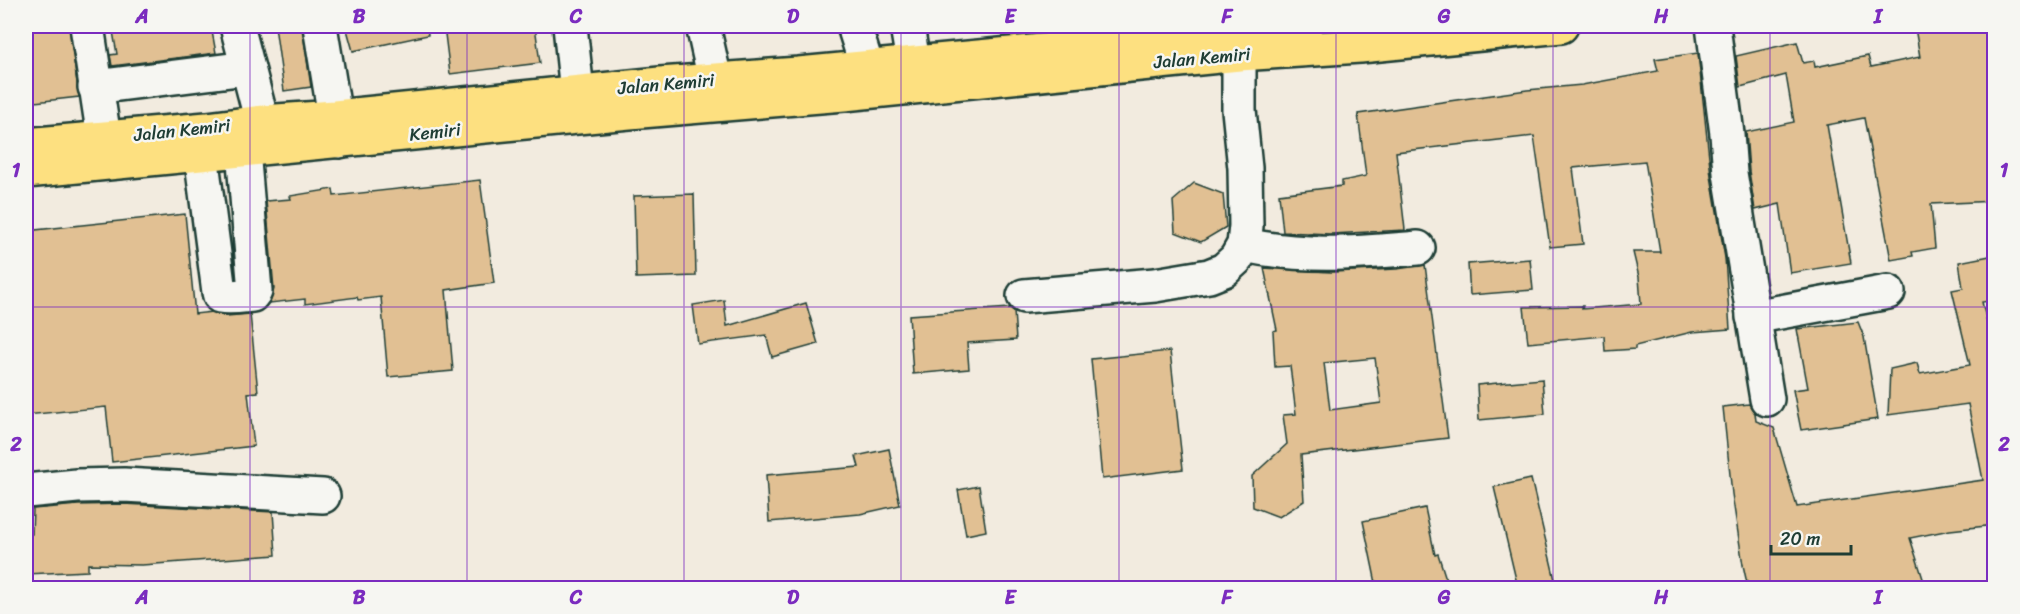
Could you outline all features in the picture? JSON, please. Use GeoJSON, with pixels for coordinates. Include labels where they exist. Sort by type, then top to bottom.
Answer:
{"type":"FeatureCollection","features":[{"type":"Feature","properties":{"kind":"highway","name":"Jalan Kemiri"},"geometry":{"type":"LineString","coordinates":[[851,77],[913,63],[1087,36],[1306,26]]}},
{"type":"Feature","properties":{"kind":"highway","name":"Jalan Kemiri"},"geometry":{"type":"LineString","coordinates":[[26,146],[262,122],[337,129],[577,92],[715,80],[851,77],[1239,54],[1360,46],[1561,26]]}},
{"type":"Feature","properties":{"kind":"highway","name":"Kemiri"},"geometry":{"type":"LineString","coordinates":[[26,171],[243,150],[337,129],[629,112],[851,77]]}},
{"type":"Feature","properties":{"kind":"street"},"geometry":{"type":"LineString","coordinates":[[87,26],[104,138]]}},
{"type":"Feature","properties":{"kind":"street"},"geometry":{"type":"LineString","coordinates":[[237,26],[262,122]]}},
{"type":"Feature","properties":{"kind":"street"},"geometry":{"type":"LineString","coordinates":[[320,26],[337,129]]}},
{"type":"Feature","properties":{"kind":"street"},"geometry":{"type":"LineString","coordinates":[[570,26],[577,92]]}},
{"type":"Feature","properties":{"kind":"street"},"geometry":{"type":"LineString","coordinates":[[703,26],[715,80]]}},
{"type":"Feature","properties":{"kind":"street"},"geometry":{"type":"LineString","coordinates":[[851,77],[854,26]]}},
{"type":"Feature","properties":{"kind":"street"},"geometry":{"type":"LineString","coordinates":[[907,26],[913,63]]}},
{"type":"Feature","properties":{"kind":"street"},"geometry":{"type":"LineString","coordinates":[[1713,26],[1730,173],[1767,399]]}},
{"type":"Feature","properties":{"kind":"street"},"geometry":{"type":"LineString","coordinates":[[1024,296],[1155,285],[1209,276],[1224,270],[1236,259],[1244,245],[1246,226],[1245,168],[1239,110],[1239,54]]}},
{"type":"Feature","properties":{"kind":"street"},"geometry":{"type":"LineString","coordinates":[[95,87],[248,68]]}},
{"type":"Feature","properties":{"kind":"street"},"geometry":{"type":"LineString","coordinates":[[201,154],[220,296],[252,295],[255,291],[243,150]]}},
{"type":"Feature","properties":{"kind":"street"},"geometry":{"type":"LineString","coordinates":[[1244,245],[1286,253],[1311,254],[1418,248]]}},
{"type":"Feature","properties":{"kind":"street"},"geometry":{"type":"LineString","coordinates":[[1753,317],[1888,292]]}},
{"type":"Feature","properties":{"kind":"street"},"geometry":{"type":"LineString","coordinates":[[26,491],[77,486],[124,485],[323,496]]}},
{"type":"Feature","properties":{"kind":"building"},"geometry":{"type":"Polygon","coordinates":[[[26,26],[69,26],[79,97],[26,103],[26,26]]]}},
{"type":"Feature","properties":{"kind":"building"},"geometry":{"type":"Polygon","coordinates":[[[112,26],[211,26],[216,53],[112,66],[110,55],[117,54],[112,26]]]}},
{"type":"Feature","properties":{"kind":"building"},"geometry":{"type":"Polygon","coordinates":[[[275,26],[302,26],[311,87],[284,91],[275,26]]]}},
{"type":"Feature","properties":{"kind":"building"},"geometry":{"type":"Polygon","coordinates":[[[346,26],[427,26],[428,35],[353,51],[346,26]]]}},
{"type":"Feature","properties":{"kind":"building"},"geometry":{"type":"Polygon","coordinates":[[[444,26],[535,26],[540,63],[450,74],[444,26]]]}},
{"type":"Feature","properties":{"kind":"building"},"geometry":{"type":"Polygon","coordinates":[[[1995,26],[1995,201],[1931,204],[1935,248],[1912,252],[1913,256],[1891,260],[1864,118],[1827,125],[1851,263],[1790,273],[1780,204],[1755,210],[1746,132],[1794,122],[1786,75],[1740,87],[1736,56],[1797,42],[1803,63],[1814,61],[1815,67],[1868,56],[1871,67],[1920,57],[1915,28],[1995,26]]]}},
{"type":"Feature","properties":{"kind":"building"},"geometry":{"type":"Polygon","coordinates":[[[1698,53],[1711,176],[1725,258],[1730,329],[1692,332],[1635,346],[1635,349],[1605,351],[1604,336],[1528,343],[1524,307],[1583,306],[1582,309],[1641,304],[1639,277],[1633,252],[1660,252],[1645,161],[1573,168],[1583,244],[1550,247],[1534,136],[1396,152],[1405,230],[1331,234],[1283,232],[1279,194],[1342,186],[1342,181],[1366,176],[1358,114],[1527,90],[1582,85],[1658,71],[1655,59],[1698,53]]]}},
{"type":"Feature","properties":{"kind":"building"},"geometry":{"type":"Polygon","coordinates":[[[480,180],[494,283],[446,290],[453,371],[388,377],[381,297],[358,300],[357,297],[305,304],[305,299],[270,303],[274,289],[266,201],[291,199],[290,196],[333,189],[334,196],[480,180]]]}},
{"type":"Feature","properties":{"kind":"building"},"geometry":{"type":"Polygon","coordinates":[[[1194,183],[1223,194],[1226,227],[1201,242],[1175,232],[1173,201],[1194,183]]]}},
{"type":"Feature","properties":{"kind":"building"},"geometry":{"type":"Polygon","coordinates":[[[694,194],[696,276],[636,278],[634,196],[694,194]]]}},
{"type":"Feature","properties":{"kind":"building"},"geometry":{"type":"Polygon","coordinates":[[[185,214],[195,314],[212,312],[227,316],[250,314],[258,392],[248,393],[254,446],[112,462],[106,407],[26,415],[26,231],[185,214]]]}},
{"type":"Feature","properties":{"kind":"building"},"geometry":{"type":"Polygon","coordinates":[[[1995,255],[1995,300],[1982,302],[1995,354],[1995,525],[1950,530],[1910,538],[1926,588],[1748,588],[1732,494],[1723,407],[1749,404],[1755,413],[1756,421],[1774,428],[1797,507],[1983,480],[1968,404],[1888,415],[1890,369],[1917,363],[1920,374],[1970,365],[1952,290],[1963,288],[1959,262],[1995,255]]]}},
{"type":"Feature","properties":{"kind":"building"},"geometry":{"type":"Polygon","coordinates":[[[1530,259],[1533,290],[1470,295],[1468,264],[1530,259]]]}},
{"type":"Feature","properties":{"kind":"building"},"geometry":{"type":"Polygon","coordinates":[[[1425,265],[1448,438],[1301,455],[1304,501],[1279,517],[1253,507],[1252,476],[1287,444],[1283,415],[1296,414],[1290,366],[1275,367],[1273,331],[1277,330],[1264,268],[1332,272],[1397,269],[1425,265]],[[1375,358],[1324,363],[1330,410],[1381,403],[1375,358]]]}},
{"type":"Feature","properties":{"kind":"building"},"geometry":{"type":"Polygon","coordinates":[[[724,300],[727,326],[806,303],[818,344],[772,357],[766,335],[698,344],[693,305],[724,300]]]}},
{"type":"Feature","properties":{"kind":"building"},"geometry":{"type":"Polygon","coordinates":[[[1010,308],[1014,311],[1016,340],[967,343],[969,369],[913,374],[909,315],[1010,308]]]}},
{"type":"Feature","properties":{"kind":"building"},"geometry":{"type":"Polygon","coordinates":[[[1858,322],[1864,337],[1878,419],[1801,430],[1793,390],[1808,388],[1797,329],[1858,322]]]}},
{"type":"Feature","properties":{"kind":"building"},"geometry":{"type":"Polygon","coordinates":[[[1170,351],[1183,469],[1102,479],[1091,359],[1170,351]]]}},
{"type":"Feature","properties":{"kind":"building"},"geometry":{"type":"Polygon","coordinates":[[[1542,379],[1545,414],[1479,420],[1477,385],[1542,379]]]}},
{"type":"Feature","properties":{"kind":"building"},"geometry":{"type":"Polygon","coordinates":[[[889,449],[900,505],[860,514],[769,522],[766,475],[859,467],[856,456],[889,449]]]}},
{"type":"Feature","properties":{"kind":"building"},"geometry":{"type":"Polygon","coordinates":[[[1531,479],[1557,588],[1518,588],[1494,487],[1531,479]]]}},
{"type":"Feature","properties":{"kind":"building"},"geometry":{"type":"Polygon","coordinates":[[[979,486],[986,531],[966,535],[958,490],[979,486]]]}},
{"type":"Feature","properties":{"kind":"building"},"geometry":{"type":"Polygon","coordinates":[[[124,504],[273,512],[276,555],[142,565],[88,564],[88,571],[26,574],[26,534],[32,534],[33,509],[124,504]]]}},
{"type":"Feature","properties":{"kind":"building"},"geometry":{"type":"Polygon","coordinates":[[[1425,508],[1435,555],[1438,554],[1449,588],[1377,588],[1363,521],[1425,508]]]}}]}
